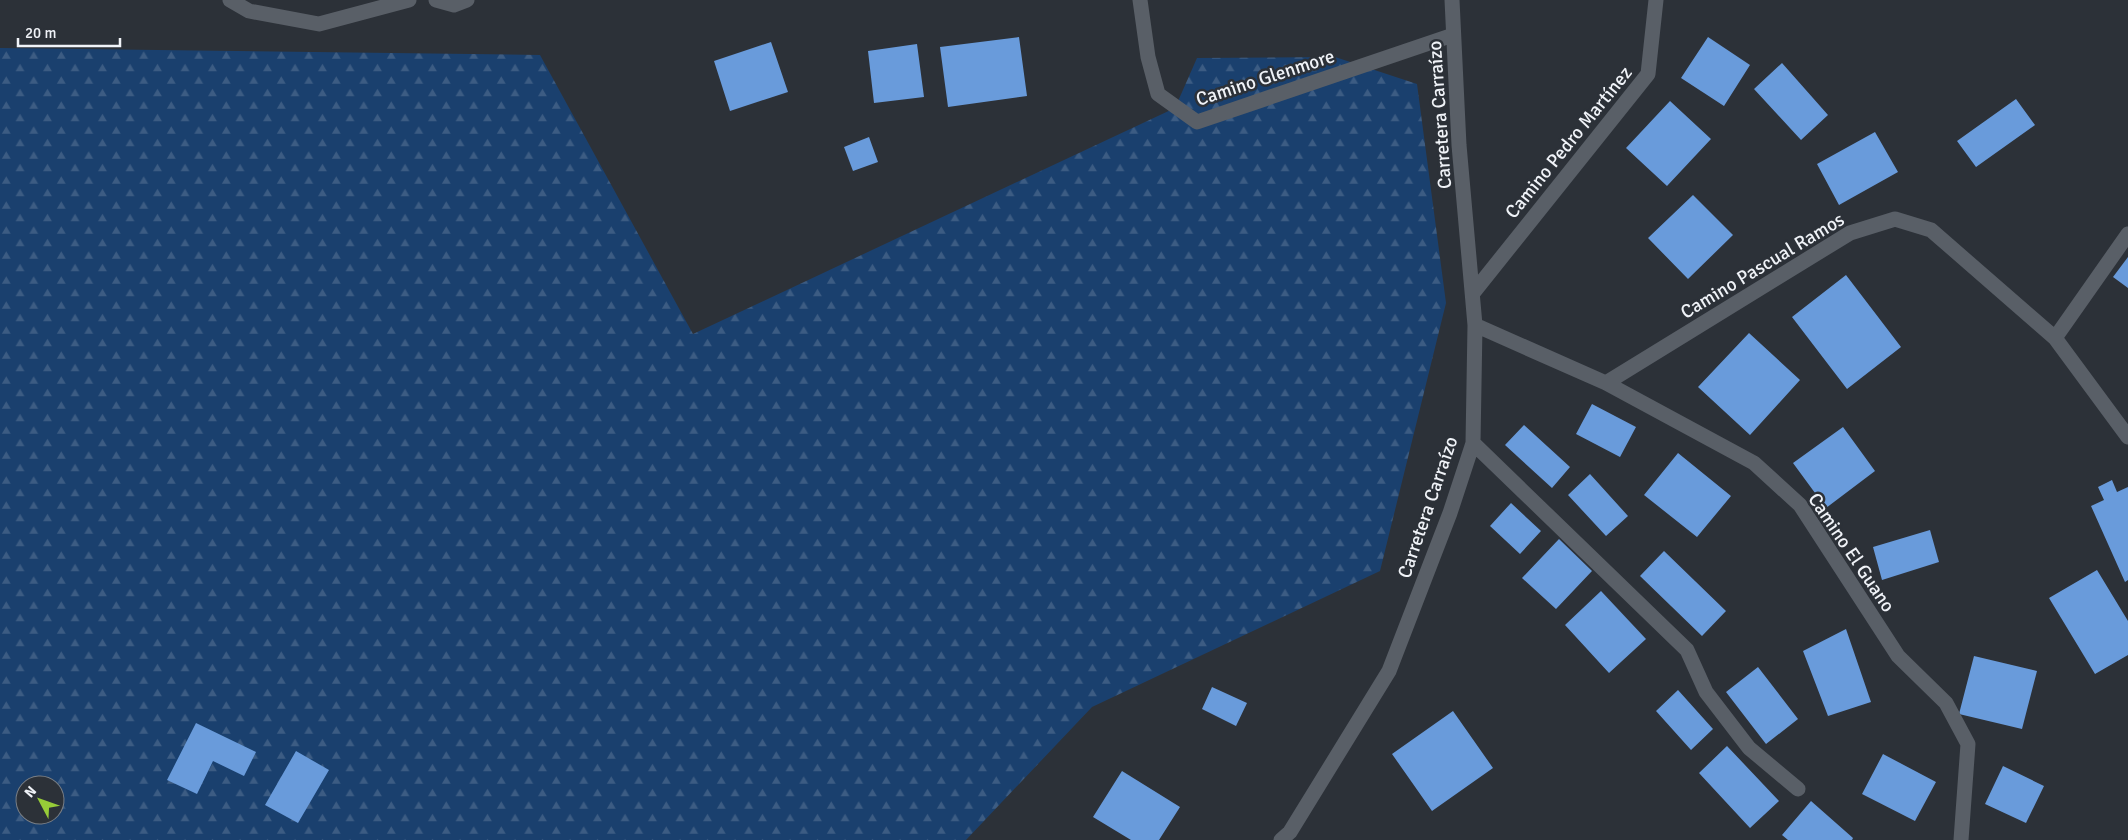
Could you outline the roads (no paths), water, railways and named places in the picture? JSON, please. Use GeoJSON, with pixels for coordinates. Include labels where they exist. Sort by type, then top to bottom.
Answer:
{"type":"FeatureCollection","features":[{"type":"Feature","properties":{"kind":"street"},"geometry":{"type":"LineString","coordinates":[[230,0],[249,11],[319,24],[409,0]]}},
{"type":"Feature","properties":{"kind":"street"},"geometry":{"type":"LineString","coordinates":[[436,0],[454,5],[467,0]]}},
{"type":"Feature","properties":{"kind":"street","name":"Camino Glenmore"},"geometry":{"type":"LineString","coordinates":[[1140,0],[1148,57],[1158,94],[1197,122],[1453,35]]}},
{"type":"Feature","properties":{"kind":"street","name":"Carretera Carraízo"},"geometry":{"type":"LineString","coordinates":[[1281,840],[1290,832],[1389,671],[1450,513],[1473,443],[1475,324],[1459,145],[1452,0]]}},
{"type":"Feature","properties":{"kind":"street","name":"Camino Pedro Martínez"},"geometry":{"type":"LineString","coordinates":[[1473,293],[1648,74],[1656,0]]}},
{"type":"Feature","properties":{"kind":"street","name":"Camino Pascual Ramos"},"geometry":{"type":"LineString","coordinates":[[1606,383],[1850,233],[1895,219],[1931,230],[2055,338],[2128,437]]}},
{"type":"Feature","properties":{"kind":"street"},"geometry":{"type":"LineString","coordinates":[[2055,338],[2128,234]]}},
{"type":"Feature","properties":{"kind":"street","name":"Camino El Guano"},"geometry":{"type":"LineString","coordinates":[[1475,324],[1606,383],[1754,463],[1800,505],[1898,656],[1946,703],[1968,744],[1961,840]]}},
{"type":"Feature","properties":{"kind":"street"},"geometry":{"type":"LineString","coordinates":[[1473,443],[1687,650],[1706,692],[1749,748],[1798,789]]}}]}
